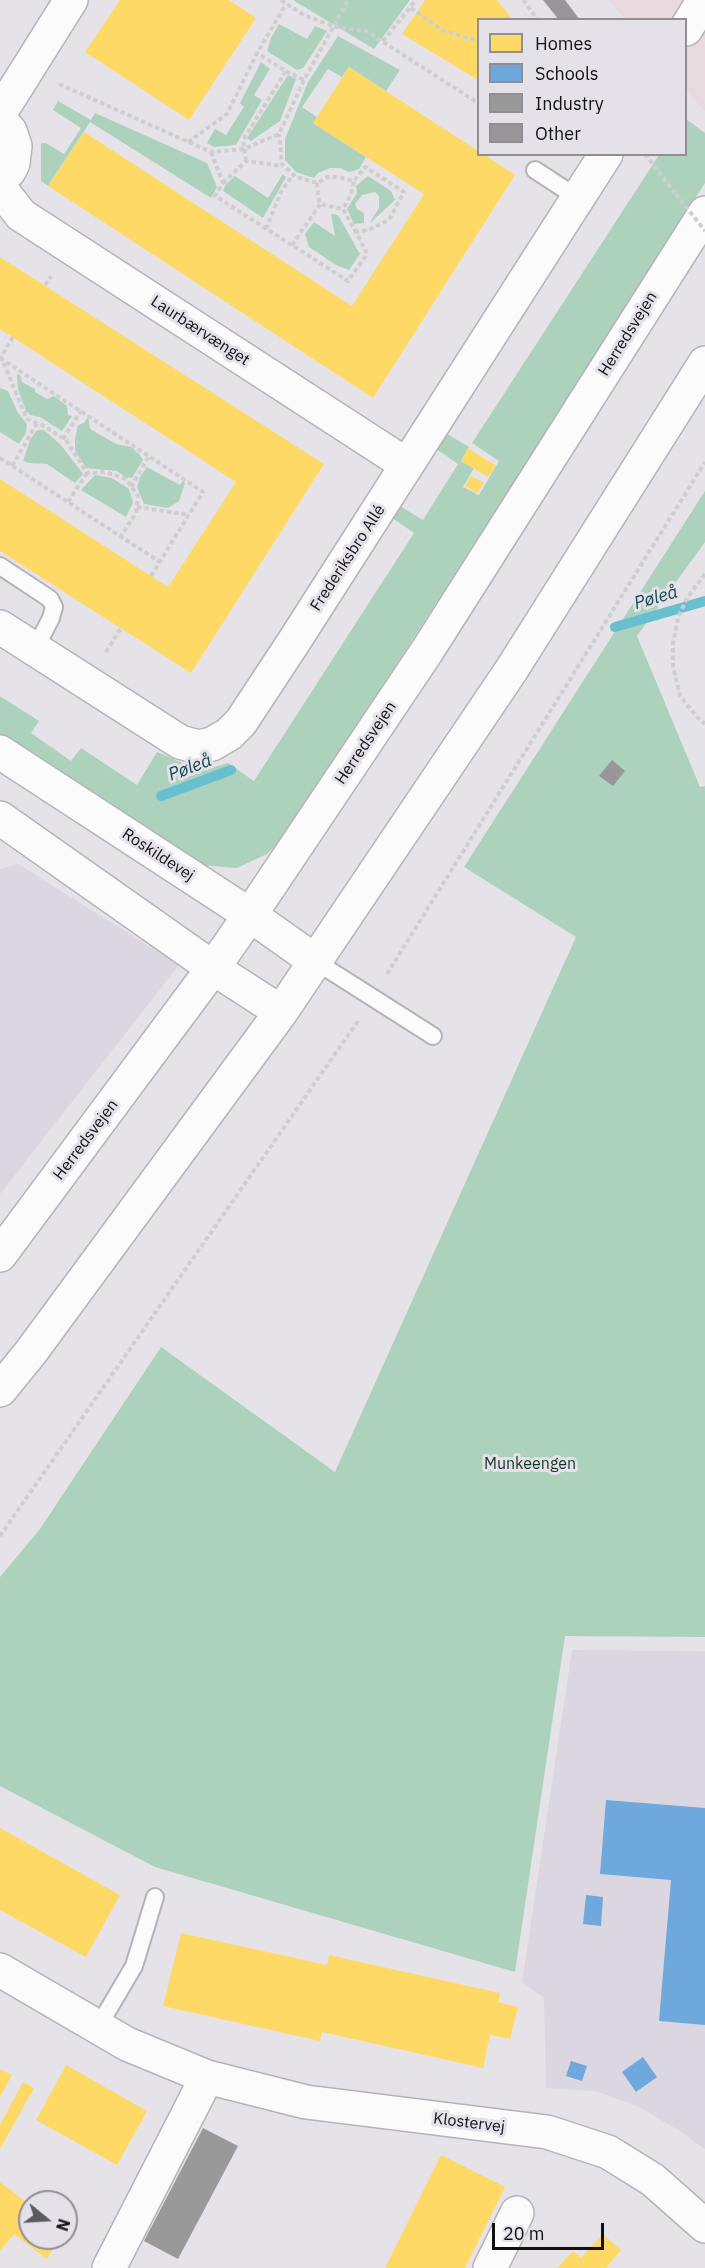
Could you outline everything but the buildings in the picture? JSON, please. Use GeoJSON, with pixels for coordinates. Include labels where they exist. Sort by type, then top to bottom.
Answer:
{"type":"FeatureCollection","features":[{"type":"Feature","properties":{"kind":"street"},"geometry":{"type":"LineString","coordinates":[[0,113],[71,0]]}},
{"type":"Feature","properties":{"kind":"street"},"geometry":{"type":"LineString","coordinates":[[687,27],[702,3],[705,4]]}},
{"type":"Feature","properties":{"kind":"street"},"geometry":{"type":"LineString","coordinates":[[0,121],[10,131],[15,155],[9,171],[0,179]]}},
{"type":"Feature","properties":{"kind":"street","name":"Frederiksbro Allé"},"geometry":{"type":"LineString","coordinates":[[0,627],[180,742],[198,747],[212,744],[229,734],[241,722],[605,156]]}},
{"type":"Feature","properties":{"kind":"street","name":"Laurbærvænget"},"geometry":{"type":"LineString","coordinates":[[0,188],[21,214],[407,465]]}},
{"type":"Feature","properties":{"kind":"street","name":"Herredsvejen"},"geometry":{"type":"LineString","coordinates":[[0,1255],[213,968],[249,915],[427,651],[705,213]]}},
{"type":"Feature","properties":{"kind":"street"},"geometry":{"type":"LineString","coordinates":[[0,1390],[31,1352],[280,1012],[512,669],[705,363]]}},
{"type":"Feature","properties":{"kind":"street","name":"Roskildevej"},"geometry":{"type":"LineString","coordinates":[[0,752],[249,915],[315,961]]}},
{"type":"Feature","properties":{"kind":"street"},"geometry":{"type":"LineString","coordinates":[[0,818],[213,968],[280,1012]]}},
{"type":"Feature","properties":{"kind":"street","name":"Klostervej"},"geometry":{"type":"LineString","coordinates":[[0,1970],[127,2044],[207,2077],[306,2102],[547,2132],[608,2152],[653,2180],[705,2226]]}},
{"type":"Feature","properties":{"kind":"street"},"geometry":{"type":"LineString","coordinates":[[109,2268],[207,2077]]}},
{"type":"Feature","properties":{"kind":"street"},"geometry":{"type":"LineString","coordinates":[[490,2268],[516,2213]]}},
{"type":"Feature","properties":{"kind":"lane"},"geometry":{"type":"LineString","coordinates":[[535,170],[578,198]]}},
{"type":"Feature","properties":{"kind":"lane"},"geometry":{"type":"LineString","coordinates":[[0,566],[50,599],[54,607],[51,618],[35,649]]}},
{"type":"Feature","properties":{"kind":"lane"},"geometry":{"type":"LineString","coordinates":[[315,961],[433,1036]]}},
{"type":"Feature","properties":{"kind":"lane"},"geometry":{"type":"LineString","coordinates":[[98,2027],[134,1966],[155,1897]]}},
{"type":"Feature","properties":{"kind":"path"},"geometry":{"type":"LineString","coordinates":[[281,0],[304,15],[335,27],[366,31],[477,103]]}},
{"type":"Feature","properties":{"kind":"path"},"geometry":{"type":"LineString","coordinates":[[348,0],[304,80],[279,134],[282,164],[293,175],[317,183],[327,177],[337,177],[354,182]]}},
{"type":"Feature","properties":{"kind":"path"},"geometry":{"type":"LineString","coordinates":[[383,41],[416,0]]}},
{"type":"Feature","properties":{"kind":"path"},"geometry":{"type":"LineString","coordinates":[[523,0],[536,18]]}},
{"type":"Feature","properties":{"kind":"path"},"geometry":{"type":"LineString","coordinates":[[188,142],[227,114],[257,53],[286,4]]}},
{"type":"Feature","properties":{"kind":"path"},"geometry":{"type":"LineString","coordinates":[[411,8],[442,30],[477,41]]}},
{"type":"Feature","properties":{"kind":"path"},"geometry":{"type":"LineString","coordinates":[[257,53],[304,80]]}},
{"type":"Feature","properties":{"kind":"path"},"geometry":{"type":"LineString","coordinates":[[25,70],[92,97],[211,152],[244,149],[279,134]]}},
{"type":"Feature","properties":{"kind":"path"},"geometry":{"type":"LineString","coordinates":[[246,161],[243,140],[286,71]]}},
{"type":"Feature","properties":{"kind":"path"},"geometry":{"type":"LineString","coordinates":[[211,152],[223,183]]}},
{"type":"Feature","properties":{"kind":"path"},"geometry":{"type":"LineString","coordinates":[[647,156],[705,231]]}},
{"type":"Feature","properties":{"kind":"path"},"geometry":{"type":"LineString","coordinates":[[246,161],[284,166]]}},
{"type":"Feature","properties":{"kind":"path"},"geometry":{"type":"LineString","coordinates":[[246,161],[223,183],[215,196],[348,281],[367,254],[343,209],[321,203]]}},
{"type":"Feature","properties":{"kind":"path"},"geometry":{"type":"LineString","coordinates":[[343,209],[354,182],[365,167],[404,192],[389,220],[368,230],[356,232]]}},
{"type":"Feature","properties":{"kind":"path"},"geometry":{"type":"LineString","coordinates":[[266,229],[281,192],[293,175]]}},
{"type":"Feature","properties":{"kind":"path"},"geometry":{"type":"LineString","coordinates":[[317,183],[321,203]]}},
{"type":"Feature","properties":{"kind":"path"},"geometry":{"type":"LineString","coordinates":[[292,245],[321,203]]}},
{"type":"Feature","properties":{"kind":"path"},"geometry":{"type":"LineString","coordinates":[[0,357],[13,337]]}},
{"type":"Feature","properties":{"kind":"path"},"geometry":{"type":"LineString","coordinates":[[0,357],[203,492],[151,576]]}},
{"type":"Feature","properties":{"kind":"path"},"geometry":{"type":"LineString","coordinates":[[0,357],[27,419],[63,439],[87,473]]}},
{"type":"Feature","properties":{"kind":"path"},"geometry":{"type":"LineString","coordinates":[[63,439],[81,411]]}},
{"type":"Feature","properties":{"kind":"path"},"geometry":{"type":"LineString","coordinates":[[12,466],[37,423]]}},
{"type":"Feature","properties":{"kind":"path"},"geometry":{"type":"LineString","coordinates":[[131,487],[149,456]]}},
{"type":"Feature","properties":{"kind":"path"},"geometry":{"type":"LineString","coordinates":[[0,458],[160,562]]}},
{"type":"Feature","properties":{"kind":"path"},"geometry":{"type":"LineString","coordinates":[[87,473],[105,472],[126,479],[138,496],[136,513],[121,536]]}},
{"type":"Feature","properties":{"kind":"path"},"geometry":{"type":"LineString","coordinates":[[68,502],[87,473]]}},
{"type":"Feature","properties":{"kind":"path"},"geometry":{"type":"LineString","coordinates":[[137,507],[189,515]]}},
{"type":"Feature","properties":{"kind":"path"},"geometry":{"type":"LineString","coordinates":[[705,574],[687,598],[678,618],[673,644],[673,666],[681,696],[705,724]]}},
{"type":"Feature","properties":{"kind":"shaded area"},"geometry":{"type":"Polygon","coordinates":[[[608,0],[705,0],[705,112],[687,91],[687,18],[624,18],[608,0]]]}},
{"type":"Feature","properties":{"kind":"shaded area"},"geometry":{"type":"Polygon","coordinates":[[[18,864],[179,965],[0,1194],[0,869],[18,864]]]}},
{"type":"Feature","properties":{"kind":"shaded area"},"geometry":{"type":"Polygon","coordinates":[[[572,1650],[705,1651],[705,2149],[680,2131],[637,2106],[595,2091],[546,2088],[544,1998],[522,1982],[572,1650]]]}},
{"type":"Feature","properties":{"kind":"green space"},"geometry":{"type":"Polygon","coordinates":[[[293,0],[410,0],[374,49],[293,0]]]}},
{"type":"Feature","properties":{"kind":"green space"},"geometry":{"type":"Polygon","coordinates":[[[279,24],[307,39],[315,26],[327,31],[303,68],[297,70],[267,51],[279,24]]]}},
{"type":"Feature","properties":{"kind":"green space"},"geometry":{"type":"Polygon","coordinates":[[[338,36],[400,70],[386,91],[349,67],[342,77],[328,69],[302,107],[317,117],[313,123],[366,157],[359,169],[349,172],[340,168],[330,168],[318,173],[314,178],[296,172],[285,160],[285,139],[308,82],[338,36]]]}},
{"type":"Feature","properties":{"kind":"green space"},"geometry":{"type":"Polygon","coordinates":[[[261,62],[270,69],[254,95],[262,100],[236,145],[214,147],[207,143],[215,129],[226,135],[244,107],[240,103],[261,62]]]}},
{"type":"Feature","properties":{"kind":"green space"},"geometry":{"type":"Polygon","coordinates":[[[288,75],[296,79],[280,121],[251,141],[247,138],[288,75]]]}},
{"type":"Feature","properties":{"kind":"green space"},"geometry":{"type":"Polygon","coordinates":[[[58,101],[91,120],[95,113],[207,163],[217,187],[211,198],[90,122],[48,186],[41,181],[41,143],[46,143],[64,154],[81,128],[53,110],[58,101]]]}},
{"type":"Feature","properties":{"kind":"green space"},"geometry":{"type":"Polygon","coordinates":[[[687,120],[705,133],[705,183],[288,834],[267,854],[237,868],[200,865],[0,737],[0,696],[39,721],[31,733],[71,761],[81,748],[137,785],[157,752],[192,767],[214,767],[228,763],[254,781],[414,533],[391,517],[398,505],[423,520],[458,464],[435,448],[444,432],[469,447],[461,461],[474,468],[463,487],[479,495],[499,461],[472,443],[658,156],[687,156],[687,120]]]}},
{"type":"Feature","properties":{"kind":"green space"},"geometry":{"type":"Polygon","coordinates":[[[283,174],[286,177],[263,218],[223,191],[226,184],[235,176],[268,198],[283,174]]]}},
{"type":"Feature","properties":{"kind":"green space"},"geometry":{"type":"Polygon","coordinates":[[[368,176],[391,191],[395,200],[369,224],[379,208],[379,196],[375,192],[362,195],[355,204],[357,209],[364,213],[364,223],[354,224],[347,209],[357,193],[356,186],[368,176]]]}},
{"type":"Feature","properties":{"kind":"green space"},"geometry":{"type":"Polygon","coordinates":[[[331,214],[338,215],[360,254],[349,270],[336,265],[309,247],[305,234],[314,222],[335,236],[331,214]]]}},
{"type":"Feature","properties":{"kind":"green space"},"geometry":{"type":"Polygon","coordinates":[[[17,374],[20,375],[22,382],[35,389],[35,392],[47,399],[54,396],[67,406],[68,415],[72,416],[62,431],[26,411],[18,389],[17,374]]]}},
{"type":"Feature","properties":{"kind":"green space"},"geometry":{"type":"Polygon","coordinates":[[[0,388],[8,391],[18,413],[27,424],[26,433],[19,444],[0,432],[0,388]]]}},
{"type":"Feature","properties":{"kind":"green space"},"geometry":{"type":"Polygon","coordinates":[[[88,417],[90,429],[116,444],[131,447],[139,454],[143,460],[132,478],[125,477],[117,471],[86,468],[75,450],[75,439],[78,425],[84,423],[88,417]]]}},
{"type":"Feature","properties":{"kind":"green space"},"geometry":{"type":"Polygon","coordinates":[[[39,430],[44,430],[61,445],[83,474],[75,483],[47,464],[23,461],[30,440],[39,430]]]}},
{"type":"Feature","properties":{"kind":"green space"},"geometry":{"type":"Polygon","coordinates":[[[147,467],[180,485],[183,481],[185,483],[179,501],[168,508],[144,504],[137,487],[147,467]]]}},
{"type":"Feature","properties":{"kind":"green space"},"geometry":{"type":"Polygon","coordinates":[[[95,475],[112,478],[129,489],[133,503],[126,517],[81,490],[95,475]]]}},
{"type":"Feature","properties":{"kind":"green space","name":"Munkeengen"},"geometry":{"type":"Polygon","coordinates":[[[705,491],[705,542],[637,636],[700,787],[705,786],[705,1637],[565,1636],[515,1972],[155,1867],[0,1786],[0,1577],[40,1529],[161,1347],[335,1472],[576,937],[464,867],[705,491]]]}},
{"type":"Feature","properties":{"kind":"waterway","name":"Pøleå"},"geometry":{"type":"LineString","coordinates":[[615,627],[705,601]]}},
{"type":"Feature","properties":{"kind":"waterway","name":"Pøleå"},"geometry":{"type":"LineString","coordinates":[[161,796],[231,770]]}}]}
